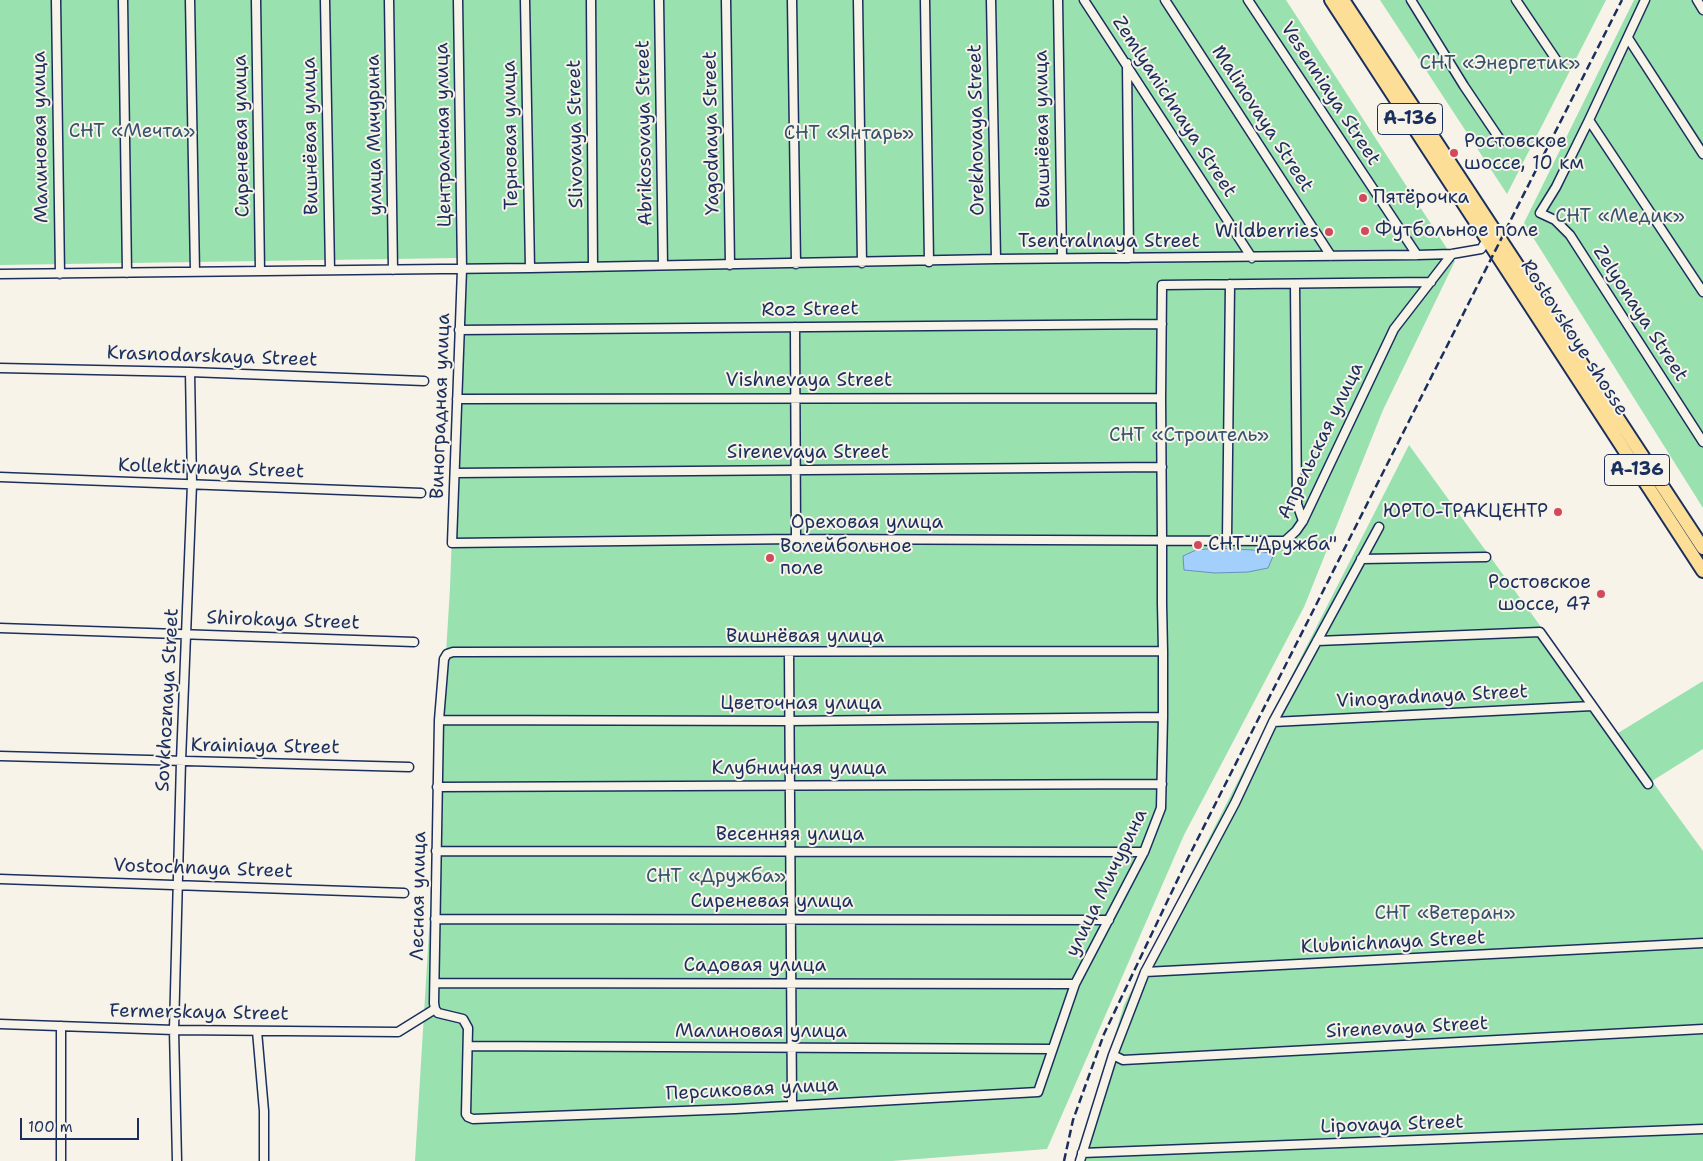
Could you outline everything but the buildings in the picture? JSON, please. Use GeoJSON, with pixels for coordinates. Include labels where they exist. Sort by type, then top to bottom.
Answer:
{"type":"FeatureCollection","features":[{"type":"Feature","properties":{"kind":"highway","name":"Rostovskoye shosse"},"geometry":{"type":"LineString","coordinates":[[1331,0],[1703,548]]}},
{"type":"Feature","properties":{"kind":"highway","name":"Rostovskoye shosse"},"geometry":{"type":"LineString","coordinates":[[1344,0],[1703,571]]}},
{"type":"Feature","properties":{"kind":"street","name":"Малиновая улица"},"geometry":{"type":"LineString","coordinates":[[56,0],[60,274]]}},
{"type":"Feature","properties":{"kind":"street"},"geometry":{"type":"LineString","coordinates":[[123,0],[127,273]]}},
{"type":"Feature","properties":{"kind":"street"},"geometry":{"type":"LineString","coordinates":[[190,0],[195,272]]}},
{"type":"Feature","properties":{"kind":"street","name":"Сиреневая улица"},"geometry":{"type":"LineString","coordinates":[[256,0],[260,271]]}},
{"type":"Feature","properties":{"kind":"street","name":"Вишнёвая улица"},"geometry":{"type":"LineString","coordinates":[[325,0],[330,270]]}},
{"type":"Feature","properties":{"kind":"street","name":"улица Мичурина"},"geometry":{"type":"LineString","coordinates":[[389,0],[393,270]]}},
{"type":"Feature","properties":{"kind":"street","name":"Центральная улица"},"geometry":{"type":"LineString","coordinates":[[458,0],[462,269]]}},
{"type":"Feature","properties":{"kind":"street","name":"Терновая улица"},"geometry":{"type":"LineString","coordinates":[[525,0],[530,268]]}},
{"type":"Feature","properties":{"kind":"street","name":"Slivovaya Street"},"geometry":{"type":"LineString","coordinates":[[590,0],[593,267]]}},
{"type":"Feature","properties":{"kind":"street","name":"Abrikosovaya Street"},"geometry":{"type":"LineString","coordinates":[[659,0],[663,265]]}},
{"type":"Feature","properties":{"kind":"street","name":"Yagodnaya Street"},"geometry":{"type":"LineString","coordinates":[[726,0],[730,265]]}},
{"type":"Feature","properties":{"kind":"street"},"geometry":{"type":"LineString","coordinates":[[792,0],[796,264]]}},
{"type":"Feature","properties":{"kind":"street"},"geometry":{"type":"LineString","coordinates":[[858,0],[862,262]]}},
{"type":"Feature","properties":{"kind":"street"},"geometry":{"type":"LineString","coordinates":[[925,0],[929,262]]}},
{"type":"Feature","properties":{"kind":"street","name":"Orekhovaya Street"},"geometry":{"type":"LineString","coordinates":[[991,0],[996,259]]}},
{"type":"Feature","properties":{"kind":"street","name":"Вишнёвая улица"},"geometry":{"type":"LineString","coordinates":[[1058,0],[1062,258]]}},
{"type":"Feature","properties":{"kind":"street","name":"Zemlyanichnaya Street"},"geometry":{"type":"LineString","coordinates":[[1084,0],[1252,258]]}},
{"type":"Feature","properties":{"kind":"street","name":"Malinovaya Street"},"geometry":{"type":"LineString","coordinates":[[1164,0],[1331,256]]}},
{"type":"Feature","properties":{"kind":"street","name":"Vesenniaya Street"},"geometry":{"type":"LineString","coordinates":[[1248,0],[1417,255]]}},
{"type":"Feature","properties":{"kind":"street"},"geometry":{"type":"LineString","coordinates":[[1411,0],[1464,86],[1501,141]]}},
{"type":"Feature","properties":{"kind":"street"},"geometry":{"type":"LineString","coordinates":[[1516,0],[1558,64]]}},
{"type":"Feature","properties":{"kind":"street"},"geometry":{"type":"LineString","coordinates":[[1645,0],[1589,120],[1703,292]]}},
{"type":"Feature","properties":{"kind":"street"},"geometry":{"type":"LineString","coordinates":[[1697,0],[1703,10]]}},
{"type":"Feature","properties":{"kind":"street"},"geometry":{"type":"LineString","coordinates":[[1628,38],[1703,154]]}},
{"type":"Feature","properties":{"kind":"street"},"geometry":{"type":"LineString","coordinates":[[1126,62],[1129,258]]}},
{"type":"Feature","properties":{"kind":"street","name":"Zelyonaya Street"},"geometry":{"type":"LineString","coordinates":[[1589,120],[1556,187],[1540,213],[1555,220],[1570,235],[1703,442]]}},
{"type":"Feature","properties":{"kind":"street","name":"Tsentralnaya Street"},"geometry":{"type":"LineString","coordinates":[[0,274],[730,265],[1062,258],[1252,258],[1417,255],[1452,254],[1480,249],[1491,234]]}},
{"type":"Feature","properties":{"kind":"street","name":"Апрельская улица"},"geometry":{"type":"LineString","coordinates":[[1162,539],[1285,541],[1296,531],[1303,521],[1394,329],[1452,254]]}},
{"type":"Feature","properties":{"kind":"street","name":"Виноградная улица"},"geometry":{"type":"LineString","coordinates":[[452,544],[462,269]]}},
{"type":"Feature","properties":{"kind":"street"},"geometry":{"type":"LineString","coordinates":[[1227,539],[1230,284],[1431,282]]}},
{"type":"Feature","properties":{"kind":"street","name":"улица Мичурина"},"geometry":{"type":"LineString","coordinates":[[1038,1092],[1075,984],[1144,852],[1162,808],[1162,285],[1230,284]]}},
{"type":"Feature","properties":{"kind":"street"},"geometry":{"type":"LineString","coordinates":[[1295,284],[1297,504],[1303,521]]}},
{"type":"Feature","properties":{"kind":"street","name":"Roz Street"},"geometry":{"type":"LineString","coordinates":[[459,330],[1162,324]]}},
{"type":"Feature","properties":{"kind":"street"},"geometry":{"type":"LineString","coordinates":[[795,327],[794,469],[796,539]]}},
{"type":"Feature","properties":{"kind":"street","name":"Krasnodarskaya Street"},"geometry":{"type":"LineString","coordinates":[[0,368],[190,372],[424,381]]}},
{"type":"Feature","properties":{"kind":"street","name":"Sovkhoznaya Street"},"geometry":{"type":"LineString","coordinates":[[178,1161],[174,1030],[181,761],[192,484],[190,372]]}},
{"type":"Feature","properties":{"kind":"street","name":"Vishnevaya Street"},"geometry":{"type":"LineString","coordinates":[[457,399],[796,397],[1161,398]]}},
{"type":"Feature","properties":{"kind":"street","name":"Sirenevaya Street"},"geometry":{"type":"LineString","coordinates":[[455,473],[1162,467]]}},
{"type":"Feature","properties":{"kind":"street","name":"Kollektivnaya Street"},"geometry":{"type":"LineString","coordinates":[[0,477],[421,493]]}},
{"type":"Feature","properties":{"kind":"street"},"geometry":{"type":"LineString","coordinates":[[1081,1157],[1113,1055],[1145,972],[1235,803],[1273,722],[1379,527]]}},
{"type":"Feature","properties":{"kind":"street","name":"Ореховая улица"},"geometry":{"type":"LineString","coordinates":[[452,544],[796,539],[1162,539]]}},
{"type":"Feature","properties":{"kind":"street"},"geometry":{"type":"LineString","coordinates":[[1361,559],[1486,557]]}},
{"type":"Feature","properties":{"kind":"street","name":"Shirokaya Street"},"geometry":{"type":"LineString","coordinates":[[0,628],[414,642]]}},
{"type":"Feature","properties":{"kind":"street"},"geometry":{"type":"LineString","coordinates":[[1317,641],[1540,632],[1648,784]]}},
{"type":"Feature","properties":{"kind":"street","name":"Вишнёвая улица"},"geometry":{"type":"LineString","coordinates":[[447,654],[453,652],[1163,652]]}},
{"type":"Feature","properties":{"kind":"street"},"geometry":{"type":"LineString","coordinates":[[789,653],[790,1048],[792,1104]]}},
{"type":"Feature","properties":{"kind":"street","name":"Лесная улица"},"geometry":{"type":"LineString","coordinates":[[434,1009],[439,720],[444,659],[447,654]]}},
{"type":"Feature","properties":{"kind":"street","name":"Vinogradnaya Street"},"geometry":{"type":"LineString","coordinates":[[1273,722],[1592,706]]}},
{"type":"Feature","properties":{"kind":"street","name":"Цветочная улица"},"geometry":{"type":"LineString","coordinates":[[439,720],[1163,717]]}},
{"type":"Feature","properties":{"kind":"street","name":"Krainiaya Street"},"geometry":{"type":"LineString","coordinates":[[0,756],[409,767]]}},
{"type":"Feature","properties":{"kind":"street","name":"Клубничная улица"},"geometry":{"type":"LineString","coordinates":[[437,788],[1162,784]]}},
{"type":"Feature","properties":{"kind":"street","name":"Весенняя улица"},"geometry":{"type":"LineString","coordinates":[[436,851],[1144,852]]}},
{"type":"Feature","properties":{"kind":"street","name":"Vostochnaya Street"},"geometry":{"type":"LineString","coordinates":[[0,879],[404,893]]}},
{"type":"Feature","properties":{"kind":"street","name":"Сиреневая улица"},"geometry":{"type":"LineString","coordinates":[[435,919],[790,918],[1109,920]]}},
{"type":"Feature","properties":{"kind":"street","name":"Klubnichnaya Street"},"geometry":{"type":"LineString","coordinates":[[1145,972],[1703,943]]}},
{"type":"Feature","properties":{"kind":"street","name":"Садовая улица"},"geometry":{"type":"LineString","coordinates":[[434,983],[1075,984]]}},
{"type":"Feature","properties":{"kind":"street"},"geometry":{"type":"LineString","coordinates":[[434,1009],[438,1013],[462,1019],[468,1028],[469,1046]]}},
{"type":"Feature","properties":{"kind":"street","name":"Fermerskaya Street"},"geometry":{"type":"LineString","coordinates":[[0,1024],[174,1030],[398,1032],[434,1009]]}},
{"type":"Feature","properties":{"kind":"street"},"geometry":{"type":"LineString","coordinates":[[61,1026],[62,1161]]}},
{"type":"Feature","properties":{"kind":"street","name":"Sirenevaya Street"},"geometry":{"type":"LineString","coordinates":[[1113,1055],[1123,1060],[1703,1029]]}},
{"type":"Feature","properties":{"kind":"street"},"geometry":{"type":"LineString","coordinates":[[257,1031],[264,1111],[264,1161]]}},
{"type":"Feature","properties":{"kind":"street","name":"Малиновая улица"},"geometry":{"type":"LineString","coordinates":[[469,1046],[1052,1049]]}},
{"type":"Feature","properties":{"kind":"street","name":"Персиковая улица"},"geometry":{"type":"LineString","coordinates":[[469,1046],[466,1114],[473,1119],[735,1109],[792,1104],[1038,1092]]}},
{"type":"Feature","properties":{"kind":"street","name":"Lipovaya Street"},"geometry":{"type":"LineString","coordinates":[[1081,1157],[1703,1128]]}},
{"type":"Feature","properties":{"kind":"green space"},"geometry":{"type":"Polygon","coordinates":[[[0,0],[1286,0],[1455,261],[1383,410],[1304,607],[1184,835],[1047,1149],[892,1161],[415,1161],[450,588],[457,399],[458,258],[0,265],[0,0]]]}},
{"type":"Feature","properties":{"kind":"green space","name":"СНТ «Энергетик»"},"geometry":{"type":"Polygon","coordinates":[[[1380,0],[1606,0],[1507,194],[1380,0]]]}},
{"type":"Feature","properties":{"kind":"green space","name":"СНТ «Медик»"},"geometry":{"type":"Polygon","coordinates":[[[1634,0],[1703,0],[1703,508],[1524,223],[1634,0]]]}},
{"type":"Feature","properties":{"kind":"green space","name":"СНТ «Ветеран»"},"geometry":{"type":"Polygon","coordinates":[[[1409,445],[1618,733],[1703,681],[1703,749],[1652,781],[1703,851],[1703,1161],[1077,1161],[1124,1005],[1409,445]]]}},
{"type":"Feature","properties":{"kind":"water"},"geometry":{"type":"Polygon","coordinates":[[[1218,548],[1253,550],[1274,554],[1268,568],[1248,572],[1215,573],[1184,570],[1183,556],[1196,550],[1218,548]]]}},
{"type":"Feature","properties":{"kind":"railway"},"geometry":{"type":"LineString","coordinates":[[1064,1161],[1073,1120],[1104,1034],[1187,860],[1622,0]]}},
{"type":"Feature","properties":{"kind":"place","name":"Ростовское шоссе, 10 км"},"geometry":{"type":"Point","coordinates":[1454,153]}},
{"type":"Feature","properties":{"kind":"place","name":"Пятёрочка"},"geometry":{"type":"Point","coordinates":[1363,198]}},
{"type":"Feature","properties":{"kind":"place","name":"Футбольное поле"},"geometry":{"type":"Point","coordinates":[1365,231]}},
{"type":"Feature","properties":{"kind":"place","name":"Wildberries"},"geometry":{"type":"Point","coordinates":[1329,232]}},
{"type":"Feature","properties":{"kind":"place","name":"ЮРТО-ТРАКЦЕНТР"},"geometry":{"type":"Point","coordinates":[1558,512]}},
{"type":"Feature","properties":{"kind":"place","name":"СНТ \"Дружба\""},"geometry":{"type":"Point","coordinates":[1198,545]}},
{"type":"Feature","properties":{"kind":"place","name":"Волейбольное поле"},"geometry":{"type":"Point","coordinates":[770,558]}},
{"type":"Feature","properties":{"kind":"place","name":"Ростовское шоссе, 47"},"geometry":{"type":"Point","coordinates":[1601,594]}},
{"type":"Feature","properties":{"kind":"park label","name":"СНТ «Мечта»"},"geometry":{"type":"Point","coordinates":[132,132]}},
{"type":"Feature","properties":{"kind":"park label","name":"СНТ «Янтарь»"},"geometry":{"type":"Point","coordinates":[849,134]}},
{"type":"Feature","properties":{"kind":"park label","name":"СНТ «Строитель»"},"geometry":{"type":"Point","coordinates":[1189,436]}},
{"type":"Feature","properties":{"kind":"park label","name":"СНТ «Дружба»"},"geometry":{"type":"Point","coordinates":[716,877]}}]}
